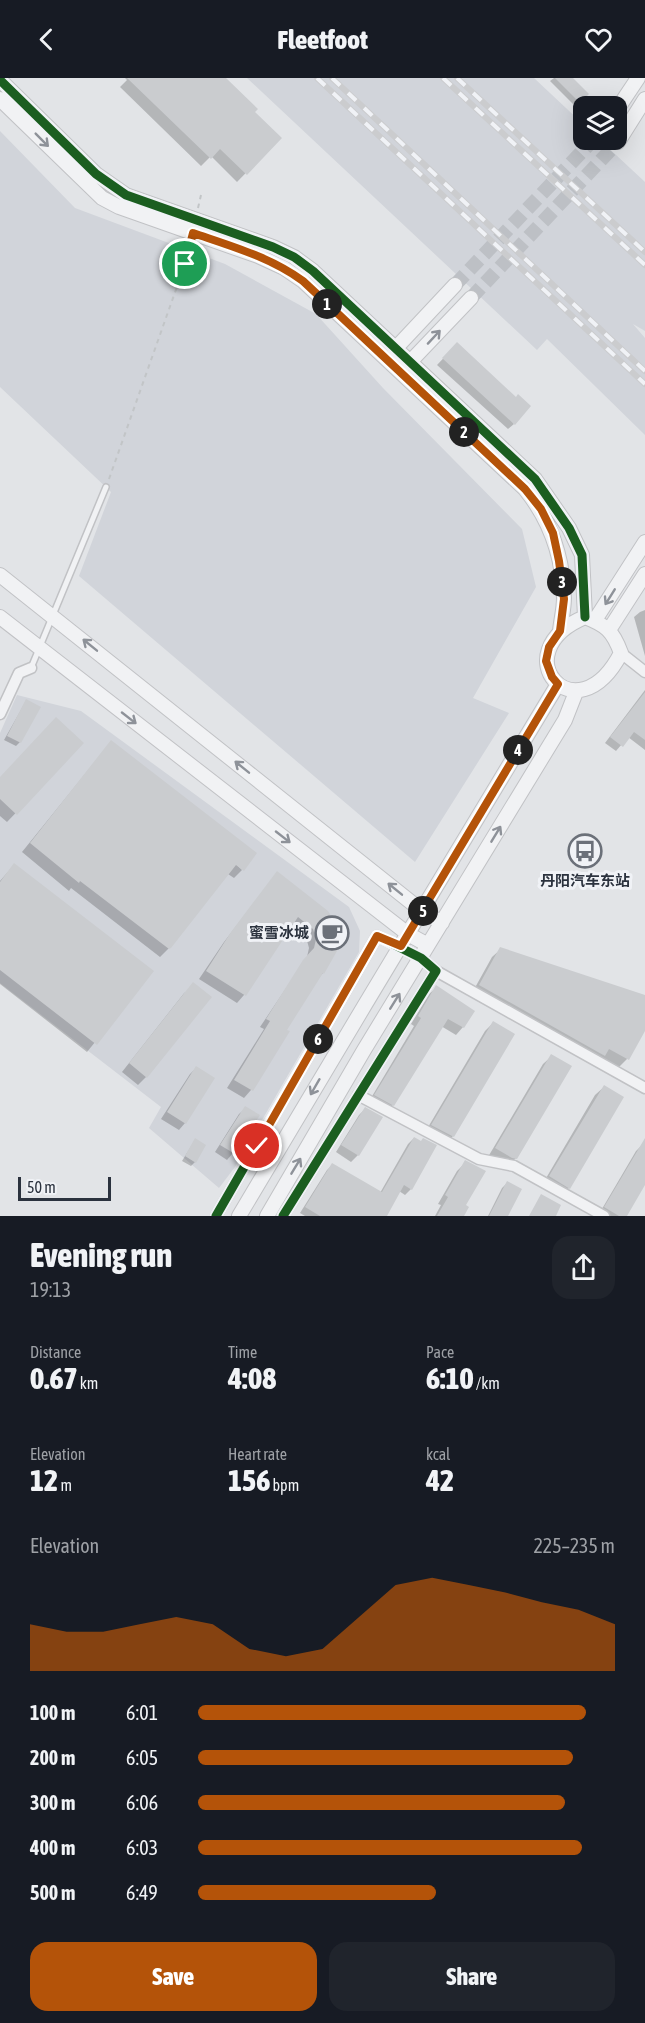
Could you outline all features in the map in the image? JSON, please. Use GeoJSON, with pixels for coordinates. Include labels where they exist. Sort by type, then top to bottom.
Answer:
{"type":"FeatureCollection","features":[{"type":"Feature","properties":{"kind":"street"},"geometry":{"type":"LineString","coordinates":[[626,96],[638,78]]}},
{"type":"Feature","properties":{"kind":"street"},"geometry":{"type":"LineString","coordinates":[[0,80],[111,187],[284,268],[303,281],[525,489],[541,509],[553,533],[564,599],[560,631]]}},
{"type":"Feature","properties":{"kind":"street"},"geometry":{"type":"LineString","coordinates":[[0,99],[102,198],[118,207],[273,247],[294,257],[313,272],[535,479],[569,528],[582,555],[590,618]]}},
{"type":"Feature","properties":{"kind":"street"},"geometry":{"type":"LineString","coordinates":[[627,128],[645,99]]}},
{"type":"Feature","properties":{"kind":"street"},"geometry":{"type":"LineString","coordinates":[[393,365],[395,349],[455,285]]}},
{"type":"Feature","properties":{"kind":"street"},"geometry":{"type":"LineString","coordinates":[[393,365],[410,362],[471,298]]}},
{"type":"Feature","properties":{"kind":"street"},"geometry":{"type":"LineString","coordinates":[[590,618],[645,542]]}},
{"type":"Feature","properties":{"kind":"street"},"geometry":{"type":"LineString","coordinates":[[609,630],[645,573]]}},
{"type":"Feature","properties":{"kind":"street"},"geometry":{"type":"LineString","coordinates":[[0,575],[422,911],[442,923]]}},
{"type":"Feature","properties":{"kind":"street"},"geometry":{"type":"LineString","coordinates":[[0,617],[405,940],[425,952],[436,971],[645,1088]]}},
{"type":"Feature","properties":{"kind":"street"},"geometry":{"type":"LineString","coordinates":[[621,653],[611,671],[592,686],[576,692],[562,688],[558,684],[552,677],[546,661],[549,647],[560,631],[570,623],[590,618],[600,622],[609,630],[614,635],[621,653],[645,672]]}},
{"type":"Feature","properties":{"kind":"street"},"geometry":{"type":"LineString","coordinates":[[0,714],[19,673],[31,668]]}},
{"type":"Feature","properties":{"kind":"street"},"geometry":{"type":"LineString","coordinates":[[239,1216],[558,684]]}},
{"type":"Feature","properties":{"kind":"street"},"geometry":{"type":"LineString","coordinates":[[267,1216],[364,1050],[565,720],[576,692]]}},
{"type":"Feature","properties":{"kind":"street"},"geometry":{"type":"LineString","coordinates":[[216,1216],[377,936],[405,940]]}},
{"type":"Feature","properties":{"kind":"street"},"geometry":{"type":"LineString","coordinates":[[288,1214],[358,1095],[436,971]]}},
{"type":"Feature","properties":{"kind":"street"},"geometry":{"type":"LineString","coordinates":[[358,1095],[479,1159],[514,1166],[604,1216]]}},
{"type":"Feature","properties":{"kind":"lane"},"geometry":{"type":"LineString","coordinates":[[31,668],[106,487]]}},
{"type":"Feature","properties":{"kind":"path"},"geometry":{"type":"LineString","coordinates":[[106,487],[185,264],[201,195]]}},
{"type":"Feature","properties":{"kind":"shaded area"},"geometry":{"type":"Polygon","coordinates":[[[247,78],[534,78],[573,115],[573,150],[611,150],[645,182],[645,331],[633,324],[645,338],[645,435],[547,339],[537,350],[247,78]]]}},
{"type":"Feature","properties":{"kind":"shaded area"},"geometry":{"type":"Polygon","coordinates":[[[0,131],[75,208],[225,264],[316,314],[383,388],[522,529],[536,587],[473,698],[509,713],[415,862],[79,576],[111,492],[0,387],[0,131]]]}},
{"type":"Feature","properties":{"kind":"shaded area"},"geometry":{"type":"Polygon","coordinates":[[[17,695],[81,711],[349,907],[360,931],[359,952],[235,1167],[219,1188],[149,1128],[161,1107],[0,983],[0,733],[17,695]]]}},
{"type":"Feature","properties":{"kind":"building"},"geometry":{"type":"Polygon","coordinates":[[[127,78],[226,78],[258,109],[255,112],[282,138],[247,175],[220,149],[211,159],[127,78]]]}},
{"type":"Feature","properties":{"kind":"building"},"geometry":{"type":"Polygon","coordinates":[[[555,78],[573,78],[589,94],[573,96],[555,78]]]}},
{"type":"Feature","properties":{"kind":"building"},"geometry":{"type":"Polygon","coordinates":[[[457,342],[516,397],[518,394],[531,406],[515,425],[442,358],[457,342]]]}},
{"type":"Feature","properties":{"kind":"building"},"geometry":{"type":"Polygon","coordinates":[[[645,692],[645,740],[634,732],[623,747],[610,737],[645,692]]]}},
{"type":"Feature","properties":{"kind":"building"},"geometry":{"type":"Polygon","coordinates":[[[26,699],[41,707],[21,743],[7,736],[26,699]]]}},
{"type":"Feature","properties":{"kind":"building"},"geometry":{"type":"Polygon","coordinates":[[[56,717],[84,743],[17,815],[0,799],[0,777],[56,717]]]}},
{"type":"Feature","properties":{"kind":"building"},"geometry":{"type":"Polygon","coordinates":[[[111,740],[257,853],[244,871],[236,865],[169,949],[80,881],[79,883],[30,843],[111,740]]]}},
{"type":"Feature","properties":{"kind":"building"},"geometry":{"type":"Polygon","coordinates":[[[14,863],[154,971],[97,1045],[0,970],[0,882],[14,863]]]}},
{"type":"Feature","properties":{"kind":"building"},"geometry":{"type":"Polygon","coordinates":[[[277,871],[328,911],[335,922],[339,940],[337,951],[324,974],[287,1030],[290,1031],[253,1091],[234,1080],[270,1021],[266,1019],[303,960],[314,948],[316,939],[313,929],[298,917],[246,996],[206,971],[231,932],[277,871]]]}},
{"type":"Feature","properties":{"kind":"building"},"geometry":{"type":"Polygon","coordinates":[[[500,947],[645,995],[645,1031],[629,1060],[609,1049],[605,1056],[479,985],[500,947]]]}},
{"type":"Feature","properties":{"kind":"building"},"geometry":{"type":"Polygon","coordinates":[[[193,982],[212,997],[147,1078],[129,1063],[193,982]]]}},
{"type":"Feature","properties":{"kind":"building"},"geometry":{"type":"Polygon","coordinates":[[[436,985],[475,1011],[464,1028],[448,1019],[394,1106],[374,1095],[421,1018],[418,1016],[436,985]]]}},
{"type":"Feature","properties":{"kind":"building"},"geometry":{"type":"Polygon","coordinates":[[[493,1021],[515,1034],[454,1137],[431,1125],[493,1021]]]}},
{"type":"Feature","properties":{"kind":"building"},"geometry":{"type":"Polygon","coordinates":[[[551,1054],[572,1066],[517,1159],[512,1158],[495,1148],[551,1054]]]}},
{"type":"Feature","properties":{"kind":"building"},"geometry":{"type":"Polygon","coordinates":[[[196,1066],[215,1078],[186,1124],[167,1112],[196,1066]]]}},
{"type":"Feature","properties":{"kind":"building"},"geometry":{"type":"Polygon","coordinates":[[[604,1085],[624,1097],[570,1189],[549,1176],[604,1085]]]}},
{"type":"Feature","properties":{"kind":"building"},"geometry":{"type":"Polygon","coordinates":[[[245,1106],[260,1115],[235,1154],[220,1145],[245,1106]]]}},
{"type":"Feature","properties":{"kind":"building"},"geometry":{"type":"Polygon","coordinates":[[[365,1107],[383,1117],[359,1156],[341,1145],[365,1107]]]}},
{"type":"Feature","properties":{"kind":"building"},"geometry":{"type":"Polygon","coordinates":[[[414,1137],[421,1141],[423,1138],[437,1145],[412,1190],[404,1185],[387,1216],[320,1216],[305,1207],[332,1163],[382,1192],[414,1137]]]}},
{"type":"Feature","properties":{"kind":"building"},"geometry":{"type":"Polygon","coordinates":[[[195,1138],[206,1145],[196,1163],[185,1156],[195,1138]]]}},
{"type":"Feature","properties":{"kind":"building"},"geometry":{"type":"Polygon","coordinates":[[[645,1138],[645,1185],[627,1216],[619,1216],[604,1207],[645,1138]]]}},
{"type":"Feature","properties":{"kind":"building"},"geometry":{"type":"Polygon","coordinates":[[[465,1160],[486,1171],[466,1205],[469,1207],[464,1216],[437,1216],[448,1197],[445,1195],[465,1160]]]}},
{"type":"Feature","properties":{"kind":"building"},"geometry":{"type":"Polygon","coordinates":[[[507,1181],[522,1189],[508,1216],[489,1216],[507,1181]]]}},
{"type":"Feature","properties":{"kind":"building"},"geometry":{"type":"Polygon","coordinates":[[[541,1194],[561,1205],[556,1216],[529,1216],[541,1194]]]}},
{"type":"Feature","properties":{"kind":"tunnel"},"geometry":{"type":"LineString","coordinates":[[455,285],[583,150]]}},
{"type":"Feature","properties":{"kind":"tunnel"},"geometry":{"type":"LineString","coordinates":[[471,298],[610,150]]}},
{"type":"Feature","properties":{"kind":"railway"},"geometry":{"type":"LineString","coordinates":[[317,78],[645,384]]}},
{"type":"Feature","properties":{"kind":"railway"},"geometry":{"type":"LineString","coordinates":[[332,78],[645,371]]}},
{"type":"Feature","properties":{"kind":"railway"},"geometry":{"type":"LineString","coordinates":[[443,78],[645,265]]}},
{"type":"Feature","properties":{"kind":"railway"},"geometry":{"type":"LineString","coordinates":[[457,78],[645,252]]}},
{"type":"Feature","properties":{"kind":"cycle path"},"geometry":{"type":"LineString","coordinates":[[0,80],[96,174],[126,195],[273,247],[294,257],[313,271],[535,479],[569,528],[582,555],[585,617]]}},
{"type":"Feature","properties":{"kind":"cycle path"},"geometry":{"type":"LineString","coordinates":[[216,1216],[377,936],[421,958],[436,971],[283,1216]]}},
{"type":"Feature","properties":{"kind":"place","name":"丹阳汽车东站"},"geometry":{"type":"Point","coordinates":[585,851]}},
{"type":"Feature","properties":{"kind":"place","name":"蜜雪冰城"},"geometry":{"type":"Point","coordinates":[332,933]}},
{"type":"Feature","properties":{"kind":"route"},"geometry":{"type":"LineString","coordinates":[[185,264],[193,233],[258,256],[284,268],[303,281],[525,489],[541,509],[553,533],[564,599],[560,631],[549,647],[546,661],[552,677],[558,684],[401,946],[377,936],[257,1146]]}}]}
